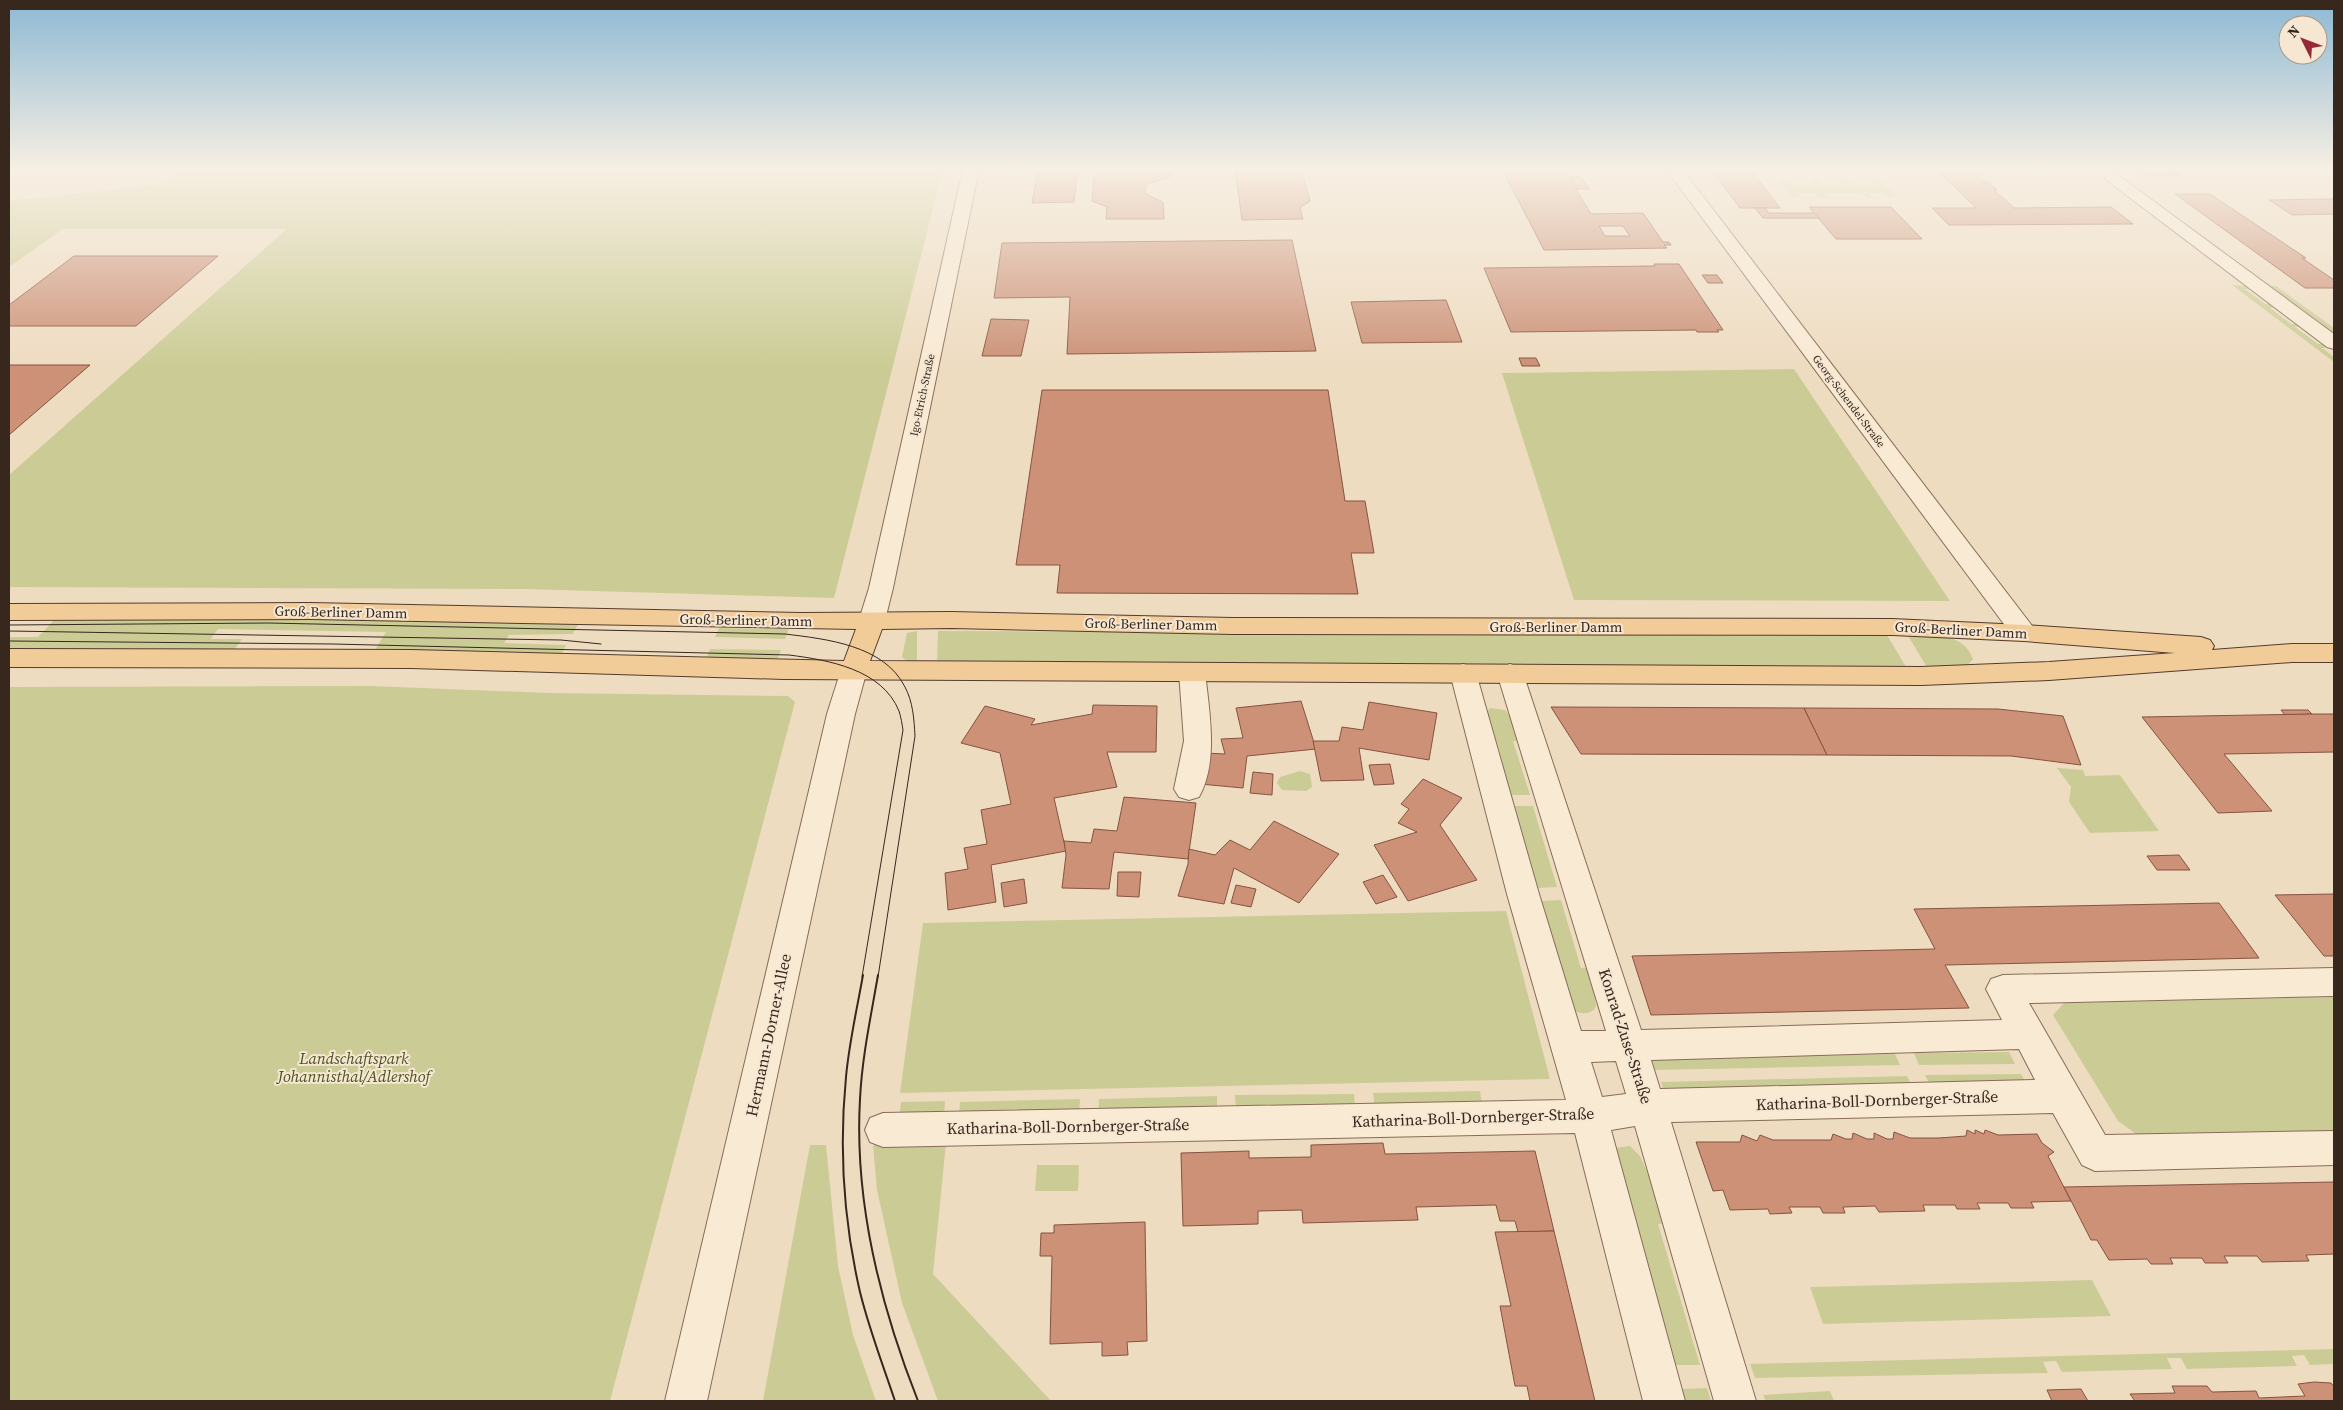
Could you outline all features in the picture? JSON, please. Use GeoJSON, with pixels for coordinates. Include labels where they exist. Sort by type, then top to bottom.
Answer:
{"type":"FeatureCollection","features":[{"type":"Feature","properties":{"kind":"main road","name":"Groß-Berliner Damm"},"geometry":{"type":"LineString","coordinates":[[9,612],[310,611],[802,621],[872,620],[1234,626],[1892,627],[2024,633],[2292,653],[2334,653]]}},
{"type":"Feature","properties":{"kind":"main road"},"geometry":{"type":"LineString","coordinates":[[854,670],[872,620]]}},
{"type":"Feature","properties":{"kind":"main road"},"geometry":{"type":"LineString","coordinates":[[2024,633],[2049,672]]}},
{"type":"Feature","properties":{"kind":"main road","name":"Groß-Berliner Damm"},"geometry":{"type":"LineString","coordinates":[[9,658],[411,659],[854,670],[1921,676],[2049,672],[2292,653]]}},
{"type":"Feature","properties":{"kind":"street","name":"Igo-Etrich-Straße"},"geometry":{"type":"LineString","coordinates":[[872,620],[881,588],[957,235]]}},
{"type":"Feature","properties":{"kind":"street","name":"Georg-Schendel-Straße"},"geometry":{"type":"LineString","coordinates":[[1724,235],[2024,633]]}},
{"type":"Feature","properties":{"kind":"street"},"geometry":{"type":"LineString","coordinates":[[2188,235],[2334,343]]}},
{"type":"Feature","properties":{"kind":"street","name":"Hermann-Dorner-Allee"},"geometry":{"type":"LineString","coordinates":[[686,1401],[804,873],[841,714],[854,670]]}},
{"type":"Feature","properties":{"kind":"street"},"geometry":{"type":"LineString","coordinates":[[1189,789],[1198,741],[1192,672]]}},
{"type":"Feature","properties":{"kind":"street"},"geometry":{"type":"LineString","coordinates":[[1463,673],[1523,894],[1589,1116],[1664,1401]]}},
{"type":"Feature","properties":{"kind":"street","name":"Konrad-Zuse-Straße"},"geometry":{"type":"LineString","coordinates":[[1510,673],[1648,1106],[1735,1401]]}},
{"type":"Feature","properties":{"kind":"street"},"geometry":{"type":"LineString","coordinates":[[2334,982],[2003,989],[2094,1153],[2334,1148]]}},
{"type":"Feature","properties":{"kind":"street"},"geometry":{"type":"LineString","coordinates":[[1569,1047],[2028,1034]]}},
{"type":"Feature","properties":{"kind":"street","name":"Katharina-Boll-Dornberger-Straße"},"geometry":{"type":"LineString","coordinates":[[883,1130],[1589,1116],[1648,1106],[2062,1096]]}},
{"type":"Feature","properties":{"kind":"green space"},"geometry":{"type":"Polygon","coordinates":[[[9,235],[55,235],[9,267],[9,235]]]}},
{"type":"Feature","properties":{"kind":"green space"},"geometry":{"type":"Polygon","coordinates":[[[280,235],[926,235],[834,598],[524,589],[9,587],[9,475],[280,235]]]}},
{"type":"Feature","properties":{"kind":"green space"},"geometry":{"type":"Polygon","coordinates":[[[2232,285],[2246,286],[2249,289],[2245,289],[2265,304],[2271,304],[2275,307],[2270,308],[2291,324],[2296,324],[2300,327],[2295,327],[2318,344],[2324,344],[2328,347],[2322,348],[2334,357],[2334,362],[2232,285]]]}},
{"type":"Feature","properties":{"kind":"green space"},"geometry":{"type":"Polygon","coordinates":[[[2264,286],[2276,286],[2334,328],[2334,333],[2320,327],[2316,324],[2321,323],[2299,307],[2290,304],[2294,304],[2273,288],[2264,286]]]}},
{"type":"Feature","properties":{"kind":"green space"},"geometry":{"type":"Polygon","coordinates":[[[1794,369],[1950,601],[1574,600],[1502,373],[1794,369]]]}},
{"type":"Feature","properties":{"kind":"green space"},"geometry":{"type":"Polygon","coordinates":[[[55,619],[401,619],[578,624],[573,634],[509,635],[504,643],[566,645],[561,655],[375,650],[386,632],[218,629],[211,639],[242,639],[234,650],[9,650],[9,637],[38,637],[55,619]]]}},
{"type":"Feature","properties":{"kind":"green space"},"geometry":{"type":"Polygon","coordinates":[[[719,628],[789,629],[785,639],[715,637],[719,628]]]}},
{"type":"Feature","properties":{"kind":"green space"},"geometry":{"type":"Polygon","coordinates":[[[917,631],[917,661],[908,662],[902,657],[907,633],[917,631]]]}},
{"type":"Feature","properties":{"kind":"green space"},"geometry":{"type":"Polygon","coordinates":[[[938,631],[1887,635],[1906,667],[937,662],[938,631]]]}},
{"type":"Feature","properties":{"kind":"green space"},"geometry":{"type":"Polygon","coordinates":[[[1908,636],[1936,636],[1954,639],[1968,650],[1973,659],[1966,667],[1927,667],[1908,636]]]}},
{"type":"Feature","properties":{"kind":"green space"},"geometry":{"type":"Polygon","coordinates":[[[710,649],[781,650],[777,660],[706,659],[710,649]]]}},
{"type":"Feature","properties":{"kind":"green space","name":"Landschaftspark Johannisthal/Adlershof"},"geometry":{"type":"Polygon","coordinates":[[[372,686],[550,693],[788,696],[795,702],[610,1401],[9,1401],[9,687],[372,686]]]}},
{"type":"Feature","properties":{"kind":"green space"},"geometry":{"type":"Polygon","coordinates":[[[1490,708],[1505,710],[1517,726],[1522,741],[1513,741],[1530,795],[1511,795],[1497,742],[1488,741],[1485,714],[1490,708]]]}},
{"type":"Feature","properties":{"kind":"green space"},"geometry":{"type":"Polygon","coordinates":[[[2057,768],[2083,770],[2085,776],[2120,775],[2159,831],[2090,833],[2069,802],[2071,787],[2057,768]]]}},
{"type":"Feature","properties":{"kind":"green space"},"geometry":{"type":"Polygon","coordinates":[[[1300,771],[1310,774],[1312,787],[1306,791],[1282,790],[1277,783],[1280,777],[1300,771]]]}},
{"type":"Feature","properties":{"kind":"green space"},"geometry":{"type":"Polygon","coordinates":[[[1515,806],[1533,806],[1557,887],[1538,888],[1515,806]]]}},
{"type":"Feature","properties":{"kind":"green space"},"geometry":{"type":"Polygon","coordinates":[[[1561,900],[1581,968],[1591,968],[1596,1006],[1594,1010],[1588,1013],[1580,1013],[1571,1009],[1542,901],[1561,900]]]}},
{"type":"Feature","properties":{"kind":"green space"},"geometry":{"type":"Polygon","coordinates":[[[1506,911],[1550,1079],[900,1093],[923,923],[1506,911]]]}},
{"type":"Feature","properties":{"kind":"green space"},"geometry":{"type":"Polygon","coordinates":[[[2334,997],[2334,1134],[2146,1141],[2118,1121],[2053,1015],[2064,1003],[2334,997]]]}},
{"type":"Feature","properties":{"kind":"green space"},"geometry":{"type":"Polygon","coordinates":[[[2009,1052],[2015,1064],[1919,1065],[1914,1053],[2009,1052]]]}},
{"type":"Feature","properties":{"kind":"green space"},"geometry":{"type":"Polygon","coordinates":[[[1895,1054],[1900,1065],[1655,1070],[1652,1059],[1895,1054]]]}},
{"type":"Feature","properties":{"kind":"green space"},"geometry":{"type":"Polygon","coordinates":[[[2021,1074],[2028,1087],[1931,1087],[1925,1075],[2021,1074]]]}},
{"type":"Feature","properties":{"kind":"green space"},"geometry":{"type":"Polygon","coordinates":[[[1907,1076],[1913,1088],[1665,1094],[1661,1082],[1907,1076]]]}},
{"type":"Feature","properties":{"kind":"green space"},"geometry":{"type":"Polygon","coordinates":[[[1480,1091],[1482,1105],[1375,1108],[1373,1093],[1480,1091]]]}},
{"type":"Feature","properties":{"kind":"green space"},"geometry":{"type":"Polygon","coordinates":[[[1354,1094],[1355,1107],[1236,1111],[1235,1095],[1354,1094]]]}},
{"type":"Feature","properties":{"kind":"green space"},"geometry":{"type":"Polygon","coordinates":[[[1217,1096],[1217,1111],[1098,1114],[1099,1099],[1217,1096]]]}},
{"type":"Feature","properties":{"kind":"green space"},"geometry":{"type":"Polygon","coordinates":[[[1080,1099],[1079,1114],[959,1117],[960,1102],[1080,1099]]]}},
{"type":"Feature","properties":{"kind":"green space"},"geometry":{"type":"Polygon","coordinates":[[[945,1101],[944,1117],[899,1118],[901,1102],[945,1101]]]}},
{"type":"Feature","properties":{"kind":"green space"},"geometry":{"type":"Polygon","coordinates":[[[946,1143],[933,1274],[1051,1401],[938,1401],[902,1303],[877,1190],[873,1145],[946,1143]]]}},
{"type":"Feature","properties":{"kind":"green space"},"geometry":{"type":"Polygon","coordinates":[[[810,1145],[826,1145],[838,1266],[853,1335],[876,1401],[763,1401],[810,1145]]]}},
{"type":"Feature","properties":{"kind":"green space"},"geometry":{"type":"Polygon","coordinates":[[[1630,1146],[1640,1156],[1670,1223],[1658,1224],[1700,1365],[1674,1365],[1615,1148],[1630,1146]]]}},
{"type":"Feature","properties":{"kind":"green space"},"geometry":{"type":"Polygon","coordinates":[[[1037,1165],[1079,1165],[1078,1191],[1035,1191],[1037,1165]]]}},
{"type":"Feature","properties":{"kind":"green space"},"geometry":{"type":"Polygon","coordinates":[[[2092,1280],[2111,1316],[1823,1324],[1810,1287],[2092,1280]]]}},
{"type":"Feature","properties":{"kind":"green space"},"geometry":{"type":"Polygon","coordinates":[[[2334,1349],[2334,1364],[2310,1365],[2304,1355],[2292,1356],[2297,1366],[2187,1369],[2181,1358],[2167,1358],[2172,1369],[2062,1372],[2056,1361],[2043,1362],[2048,1373],[1755,1378],[1750,1364],[2334,1349]]]}},
{"type":"Feature","properties":{"kind":"green space"},"geometry":{"type":"Polygon","coordinates":[[[1707,1388],[1711,1401],[1684,1401],[1681,1389],[1707,1388]]]}},
{"type":"Feature","properties":{"kind":"green space"},"geometry":{"type":"Polygon","coordinates":[[[1830,1391],[1834,1401],[1766,1401],[1763,1395],[1830,1391]]]}},
{"type":"Feature","properties":{"kind":"building"},"geometry":{"type":"Polygon","coordinates":[[[1536,235],[1658,235],[1663,242],[1669,242],[1671,245],[1664,245],[1667,248],[1544,250],[1536,235]]]}},
{"type":"Feature","properties":{"kind":"building"},"geometry":{"type":"Polygon","coordinates":[[[1832,235],[1918,235],[1922,239],[1836,239],[1832,235]]]}},
{"type":"Feature","properties":{"kind":"building"},"geometry":{"type":"Polygon","coordinates":[[[2231,235],[2271,235],[2334,280],[2334,288],[2305,288],[2231,235]]]}},
{"type":"Feature","properties":{"kind":"building"},"geometry":{"type":"Polygon","coordinates":[[[1292,240],[1316,351],[1067,354],[1070,297],[994,298],[1002,243],[1292,240]]]}},
{"type":"Feature","properties":{"kind":"building"},"geometry":{"type":"Polygon","coordinates":[[[74,256],[218,256],[136,326],[9,326],[9,305],[74,256]]]}},
{"type":"Feature","properties":{"kind":"building"},"geometry":{"type":"Polygon","coordinates":[[[1654,264],[1679,264],[1723,330],[1717,330],[1719,332],[1697,332],[1696,330],[1511,332],[1484,268],[1655,266],[1654,264]]]}},
{"type":"Feature","properties":{"kind":"building"},"geometry":{"type":"Polygon","coordinates":[[[1702,275],[1717,275],[1723,283],[1708,283],[1702,275]]]}},
{"type":"Feature","properties":{"kind":"building"},"geometry":{"type":"Polygon","coordinates":[[[1446,300],[1462,342],[1362,343],[1351,302],[1446,300]]]}},
{"type":"Feature","properties":{"kind":"building"},"geometry":{"type":"Polygon","coordinates":[[[991,319],[1029,320],[1021,356],[982,356],[991,319]]]}},
{"type":"Feature","properties":{"kind":"building"},"geometry":{"type":"Polygon","coordinates":[[[1519,358],[1536,358],[1540,366],[1522,366],[1519,358]]]}},
{"type":"Feature","properties":{"kind":"building"},"geometry":{"type":"Polygon","coordinates":[[[9,365],[90,365],[9,435],[9,365]]]}},
{"type":"Feature","properties":{"kind":"building"},"geometry":{"type":"Polygon","coordinates":[[[1042,390],[1328,390],[1345,501],[1365,501],[1374,553],[1351,553],[1358,594],[1057,593],[1060,565],[1016,565],[1042,390]]]}},
{"type":"Feature","properties":{"kind":"building"},"geometry":{"type":"Polygon","coordinates":[[[1301,701],[1316,749],[1247,756],[1243,788],[1200,784],[1205,753],[1225,754],[1221,739],[1243,738],[1236,708],[1301,701]]]}},
{"type":"Feature","properties":{"kind":"building"},"geometry":{"type":"Polygon","coordinates":[[[1369,702],[1437,713],[1429,760],[1359,748],[1364,780],[1321,781],[1313,741],[1339,741],[1342,727],[1363,730],[1369,702]]]}},
{"type":"Feature","properties":{"kind":"building"},"geometry":{"type":"Polygon","coordinates":[[[1093,705],[1157,706],[1156,752],[1107,752],[1117,787],[1054,798],[1066,851],[991,865],[996,902],[948,910],[945,873],[968,869],[964,848],[987,844],[981,810],[1011,804],[1000,753],[961,743],[985,706],[1035,719],[1031,725],[1092,714],[1093,705]]]}},
{"type":"Feature","properties":{"kind":"building"},"geometry":{"type":"Polygon","coordinates":[[[1551,707],[1804,708],[1827,755],[1581,754],[1551,707]]]}},
{"type":"Feature","properties":{"kind":"building"},"geometry":{"type":"Polygon","coordinates":[[[1804,708],[1998,709],[2063,716],[2081,765],[2011,756],[1827,755],[1804,708]]]}},
{"type":"Feature","properties":{"kind":"building"},"geometry":{"type":"Polygon","coordinates":[[[2281,710],[2308,710],[2312,714],[2285,715],[2281,710]]]}},
{"type":"Feature","properties":{"kind":"building"},"geometry":{"type":"Polygon","coordinates":[[[2334,714],[2334,752],[2224,754],[2272,811],[2218,813],[2142,717],[2334,714]]]}},
{"type":"Feature","properties":{"kind":"building"},"geometry":{"type":"Polygon","coordinates":[[[1390,764],[1394,784],[1374,785],[1369,765],[1390,764]]]}},
{"type":"Feature","properties":{"kind":"building"},"geometry":{"type":"Polygon","coordinates":[[[1253,772],[1273,774],[1272,795],[1250,793],[1253,772]]]}},
{"type":"Feature","properties":{"kind":"building"},"geometry":{"type":"Polygon","coordinates":[[[1423,779],[1462,798],[1440,825],[1477,880],[1408,901],[1374,845],[1417,832],[1398,823],[1409,809],[1401,804],[1423,779]]]}},
{"type":"Feature","properties":{"kind":"building"},"geometry":{"type":"Polygon","coordinates":[[[1124,797],[1196,803],[1188,859],[1114,852],[1109,889],[1062,888],[1066,855],[1064,841],[1091,843],[1094,829],[1117,831],[1124,797]]]}},
{"type":"Feature","properties":{"kind":"building"},"geometry":{"type":"Polygon","coordinates":[[[1274,821],[1339,854],[1299,903],[1234,868],[1224,904],[1178,896],[1188,864],[1189,849],[1215,855],[1230,840],[1250,850],[1274,821]]]}},
{"type":"Feature","properties":{"kind":"building"},"geometry":{"type":"Polygon","coordinates":[[[2179,855],[2190,870],[2157,870],[2147,856],[2179,855]]]}},
{"type":"Feature","properties":{"kind":"building"},"geometry":{"type":"Polygon","coordinates":[[[1118,872],[1141,872],[1139,897],[1117,896],[1118,872]]]}},
{"type":"Feature","properties":{"kind":"building"},"geometry":{"type":"Polygon","coordinates":[[[1383,875],[1397,897],[1376,904],[1363,882],[1383,875]]]}},
{"type":"Feature","properties":{"kind":"building"},"geometry":{"type":"Polygon","coordinates":[[[1024,879],[1027,903],[1004,907],[1001,883],[1024,879]]]}},
{"type":"Feature","properties":{"kind":"building"},"geometry":{"type":"Polygon","coordinates":[[[1236,885],[1256,889],[1251,907],[1231,903],[1236,885]]]}},
{"type":"Feature","properties":{"kind":"building"},"geometry":{"type":"Polygon","coordinates":[[[2334,894],[2334,956],[2324,956],[2275,895],[2334,894]]]}},
{"type":"Feature","properties":{"kind":"building"},"geometry":{"type":"Polygon","coordinates":[[[2219,903],[2259,958],[1945,965],[1969,1008],[1651,1015],[1632,956],[1935,949],[1914,909],[2219,903]]]}},
{"type":"Feature","properties":{"kind":"building"},"geometry":{"type":"Polygon","coordinates":[[[1967,1130],[1975,1134],[1975,1130],[1984,1134],[1985,1130],[1998,1135],[2037,1134],[2042,1143],[2054,1152],[2048,1156],[2071,1201],[2031,1202],[2034,1208],[2011,1208],[2008,1203],[1977,1203],[1980,1209],[1957,1209],[1955,1205],[1923,1205],[1925,1211],[1879,1212],[1875,1206],[1843,1207],[1845,1213],[1823,1213],[1820,1207],[1789,1207],[1792,1213],[1770,1214],[1768,1209],[1730,1210],[1723,1190],[1713,1191],[1696,1142],[1740,1142],[1742,1135],[1757,1141],[1760,1135],[1773,1140],[1831,1140],[1833,1134],[1846,1139],[1852,1139],[1853,1133],[1867,1139],[1874,1139],[1874,1133],[1887,1139],[1893,1139],[1894,1132],[1910,1138],[1939,1138],[1966,1136],[1967,1130]]]}},
{"type":"Feature","properties":{"kind":"building"},"geometry":{"type":"Polygon","coordinates":[[[1383,1143],[1385,1154],[1535,1151],[1554,1231],[1518,1232],[1515,1221],[1500,1221],[1496,1205],[1416,1207],[1418,1220],[1303,1223],[1302,1210],[1258,1211],[1258,1224],[1183,1226],[1181,1153],[1249,1151],[1249,1158],[1311,1157],[1311,1145],[1383,1143]]]}},
{"type":"Feature","properties":{"kind":"building"},"geometry":{"type":"Polygon","coordinates":[[[2334,1182],[2334,1254],[2306,1255],[2309,1261],[2262,1262],[2257,1256],[2224,1256],[2228,1263],[2205,1263],[2202,1258],[2170,1258],[2173,1264],[2151,1264],[2147,1259],[2109,1260],[2097,1240],[2091,1240],[2064,1187],[2334,1182]]]}},
{"type":"Feature","properties":{"kind":"building"},"geometry":{"type":"Polygon","coordinates":[[[1145,1222],[1147,1341],[1127,1342],[1128,1355],[1102,1356],[1102,1342],[1050,1344],[1052,1256],[1040,1256],[1041,1233],[1054,1233],[1054,1225],[1145,1222]]]}},
{"type":"Feature","properties":{"kind":"building"},"geometry":{"type":"Polygon","coordinates":[[[1554,1231],[1595,1401],[1530,1401],[1527,1386],[1515,1386],[1500,1306],[1511,1306],[1495,1232],[1554,1231]]]}},
{"type":"Feature","properties":{"kind":"building"},"geometry":{"type":"Polygon","coordinates":[[[2314,1382],[2331,1383],[2334,1387],[2334,1401],[2135,1401],[2130,1394],[2175,1393],[2172,1386],[2207,1386],[2212,1392],[2256,1391],[2259,1398],[2305,1396],[2298,1384],[2314,1382]]]}},
{"type":"Feature","properties":{"kind":"building"},"geometry":{"type":"Polygon","coordinates":[[[2081,1389],[2088,1401],[2052,1401],[2047,1390],[2081,1389]]]}},
{"type":"Feature","properties":{"kind":"tram line"},"geometry":{"type":"LineString","coordinates":[[9,625],[268,623],[785,634],[818,638],[869,653],[895,673],[905,687],[914,717],[915,736],[878,977]]}},
{"type":"Feature","properties":{"kind":"tram line"},"geometry":{"type":"LineString","coordinates":[[9,631],[561,640],[601,644]]}},
{"type":"Feature","properties":{"kind":"tram line"},"geometry":{"type":"LineString","coordinates":[[9,641],[333,644],[789,655],[820,660],[852,669],[880,685],[891,697],[899,711],[903,730],[862,977]]}},
{"type":"Feature","properties":{"kind":"tram line"},"geometry":{"type":"LineString","coordinates":[[863,975],[846,1077],[843,1131],[844,1185],[850,1239],[860,1292],[895,1401]]}},
{"type":"Feature","properties":{"kind":"tram line"},"geometry":{"type":"LineString","coordinates":[[878,975],[861,1083],[859,1138],[861,1177],[872,1253],[881,1291],[904,1365],[918,1401]]}}]}
